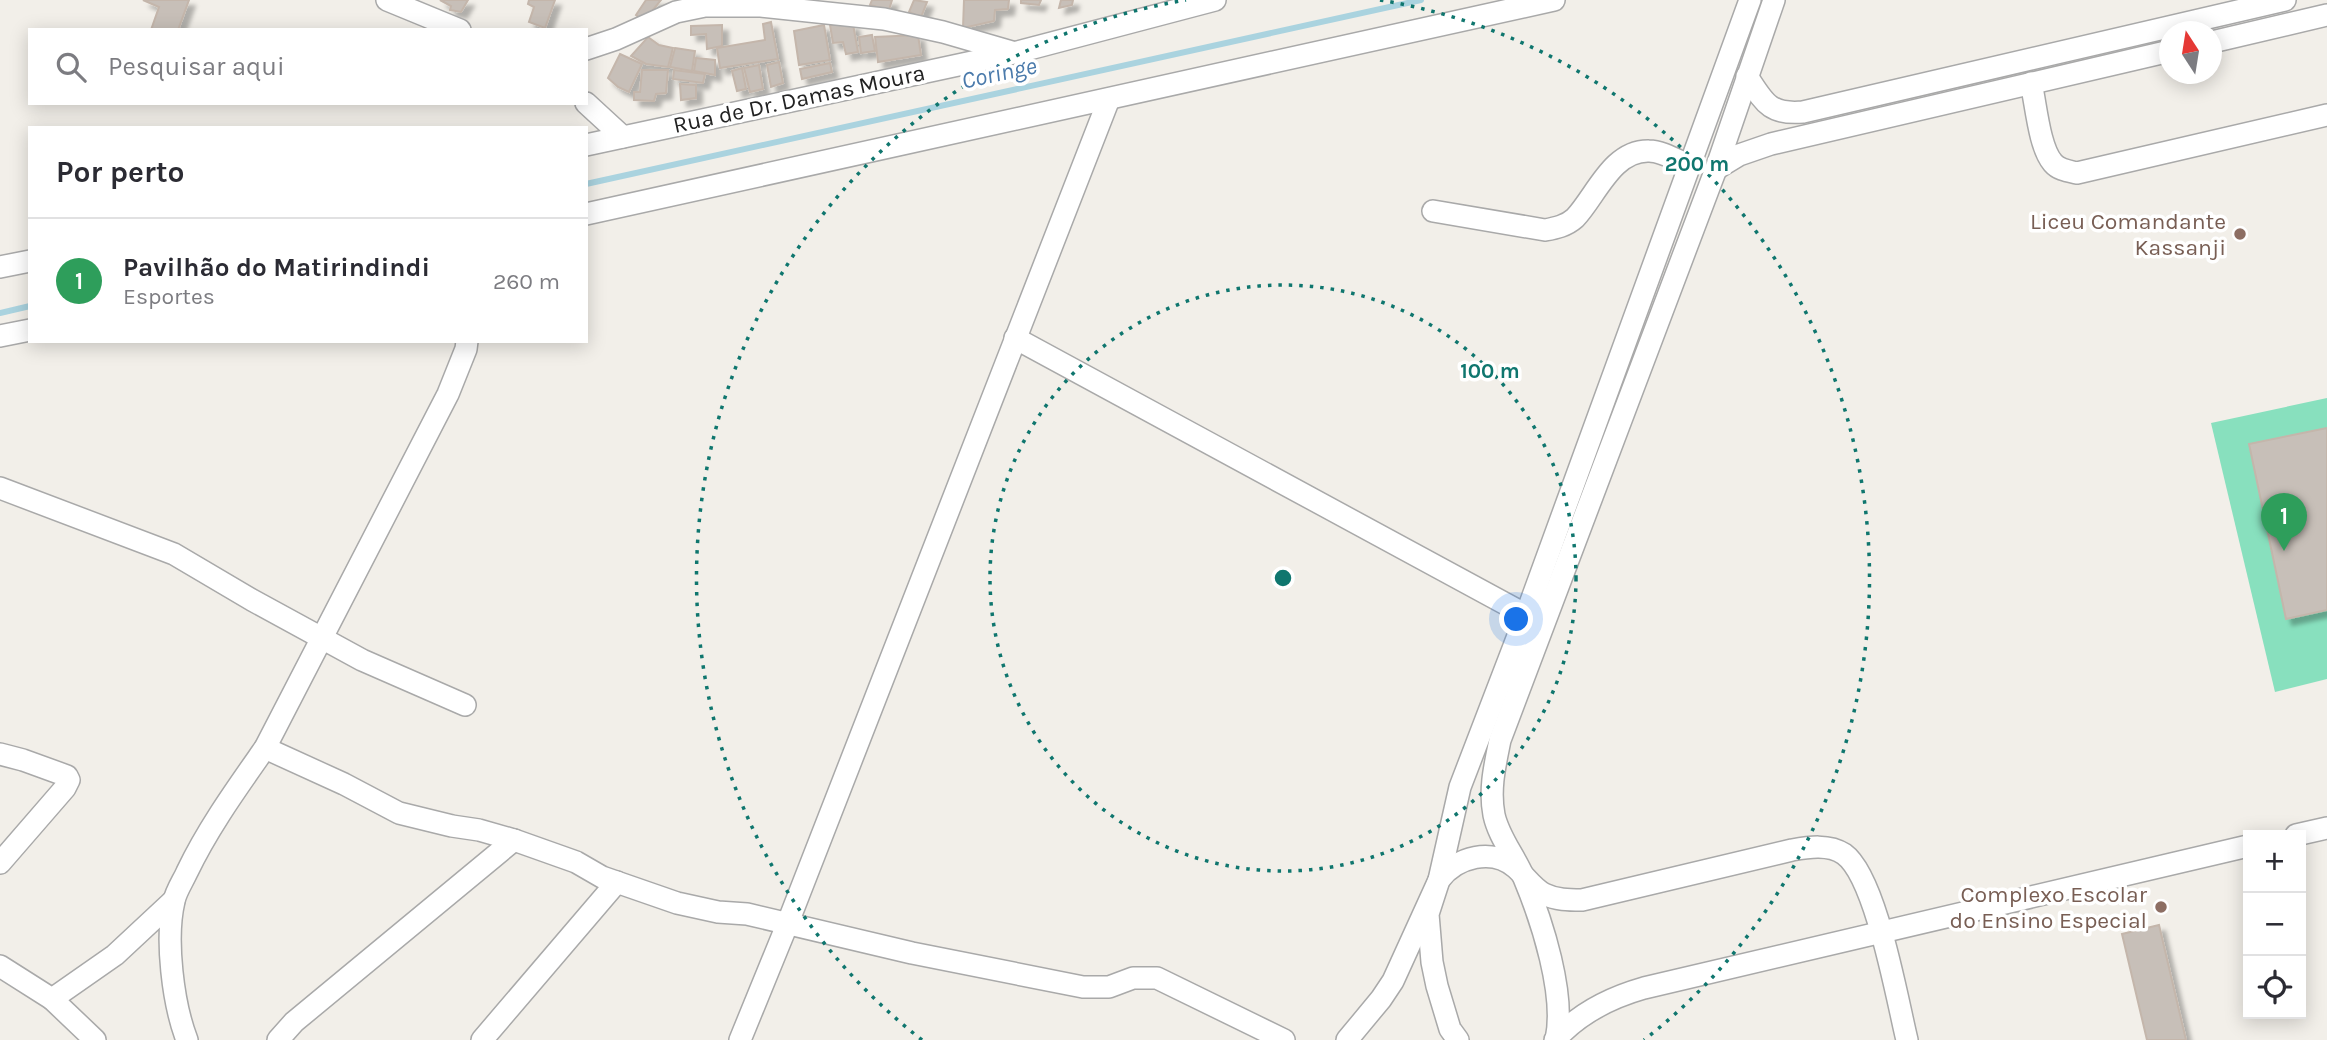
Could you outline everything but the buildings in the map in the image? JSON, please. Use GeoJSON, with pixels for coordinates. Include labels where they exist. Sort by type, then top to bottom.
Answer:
{"type":"FeatureCollection","features":[{"type":"Feature","properties":{"kind":"street"},"geometry":{"type":"LineString","coordinates":[[387,0],[455,28]]}},
{"type":"Feature","properties":{"kind":"street"},"geometry":{"type":"LineString","coordinates":[[1132,20],[1142,0]]}},
{"type":"Feature","properties":{"kind":"street","name":"Rua de Dr. Damas Moura"},"geometry":{"type":"LineString","coordinates":[[588,145],[1014,53],[1215,0]]}},
{"type":"Feature","properties":{"kind":"street"},"geometry":{"type":"LineString","coordinates":[[588,214],[1554,0]]}},
{"type":"Feature","properties":{"kind":"street"},"geometry":{"type":"LineString","coordinates":[[1458,1040],[1450,1029],[1445,1014],[1432,962],[1428,914],[1439,880],[1460,787],[1526,615],[1750,0]]}},
{"type":"Feature","properties":{"kind":"street"},"geometry":{"type":"LineString","coordinates":[[1556,1039],[1559,1016],[1553,972],[1523,876],[1501,837],[1494,816],[1492,774],[1500,740],[1716,169],[1774,0]]}},
{"type":"Feature","properties":{"kind":"street"},"geometry":{"type":"LineString","coordinates":[[1747,76],[1764,102],[1774,110],[1802,112],[2285,0]]}},
{"type":"Feature","properties":{"kind":"street"},"geometry":{"type":"LineString","coordinates":[[588,48],[676,12],[705,6],[762,3],[884,19],[943,32],[1014,53]]}},
{"type":"Feature","properties":{"kind":"street"},"geometry":{"type":"LineString","coordinates":[[2222,39],[2327,15]]}},
{"type":"Feature","properties":{"kind":"street"},"geometry":{"type":"LineString","coordinates":[[1716,169],[1739,155],[1771,144],[2159,53]]}},
{"type":"Feature","properties":{"kind":"street"},"geometry":{"type":"LineString","coordinates":[[2031,83],[2046,153],[2054,164],[2063,170],[2077,173],[2327,115]]}},
{"type":"Feature","properties":{"kind":"street"},"geometry":{"type":"LineString","coordinates":[[740,1040],[1109,99]]}},
{"type":"Feature","properties":{"kind":"street"},"geometry":{"type":"LineString","coordinates":[[588,105],[623,137]]}},
{"type":"Feature","properties":{"kind":"street"},"geometry":{"type":"LineString","coordinates":[[1433,211],[1545,230],[1563,227],[1574,218],[1607,174],[1625,158],[1651,150],[1690,166]]}},
{"type":"Feature","properties":{"kind":"street"},"geometry":{"type":"LineString","coordinates":[[0,267],[28,261]]}},
{"type":"Feature","properties":{"kind":"street"},"geometry":{"type":"LineString","coordinates":[[0,336],[28,330]]}},
{"type":"Feature","properties":{"kind":"street"},"geometry":{"type":"LineString","coordinates":[[1015,338],[1526,615]]}},
{"type":"Feature","properties":{"kind":"street"},"geometry":{"type":"LineString","coordinates":[[187,1040],[179,1020],[173,981],[171,934],[174,900],[196,853],[265,748],[448,394],[467,343]]}},
{"type":"Feature","properties":{"kind":"street"},"geometry":{"type":"LineString","coordinates":[[0,488],[174,554],[362,660],[465,705]]}},
{"type":"Feature","properties":{"kind":"street"},"geometry":{"type":"LineString","coordinates":[[265,748],[399,813],[514,840],[576,862],[602,877],[677,903],[718,912],[747,914],[787,925],[1083,987],[1109,987],[1133,978],[1157,978],[1284,1040]]}},
{"type":"Feature","properties":{"kind":"street"},"geometry":{"type":"LineString","coordinates":[[0,754],[67,776],[69,780],[0,863]]}},
{"type":"Feature","properties":{"kind":"street"},"geometry":{"type":"LineString","coordinates":[[2306,833],[2327,828]]}},
{"type":"Feature","properties":{"kind":"street"},"geometry":{"type":"LineString","coordinates":[[278,1040],[294,1022],[514,840]]}},
{"type":"Feature","properties":{"kind":"street"},"geometry":{"type":"LineString","coordinates":[[1556,1039],[1587,1011],[1624,994],[2243,847]]}},
{"type":"Feature","properties":{"kind":"street"},"geometry":{"type":"LineString","coordinates":[[1347,1040],[1393,981],[1439,880],[1456,864],[1484,856],[1506,861],[1543,894],[1582,900],[1792,850],[1828,848],[1842,853],[1855,864],[1863,878],[1881,932],[1907,1040]]}},
{"type":"Feature","properties":{"kind":"street"},"geometry":{"type":"LineString","coordinates":[[482,1040],[617,882]]}},
{"type":"Feature","properties":{"kind":"street"},"geometry":{"type":"LineString","coordinates":[[52,999],[115,955],[174,900]]}},
{"type":"Feature","properties":{"kind":"street"},"geometry":{"type":"LineString","coordinates":[[0,967],[52,999],[95,1040]]}},
{"type":"Feature","properties":{"kind":"green space"},"geometry":{"type":"Polygon","coordinates":[[[2327,398],[2327,679],[2275,692],[2211,423],[2327,398]]]}},
{"type":"Feature","properties":{"kind":"waterway","name":"Coringe"},"geometry":{"type":"LineString","coordinates":[[588,184],[1421,0]]}},
{"type":"Feature","properties":{"kind":"waterway","name":"Coringe"},"geometry":{"type":"LineString","coordinates":[[0,313],[28,306]]}},
{"type":"Feature","properties":{"kind":"place","name":"Liceu Comandante Kassanji"},"geometry":{"type":"Point","coordinates":[2240,234]}},
{"type":"Feature","properties":{"kind":"place","name":"Pavilhão do Matirindindi"},"geometry":{"type":"Point","coordinates":[2284,551]}},
{"type":"Feature","properties":{"kind":"place","name":"Complexo Escolar do Ensino Especial"},"geometry":{"type":"Point","coordinates":[2161,907]}}]}
